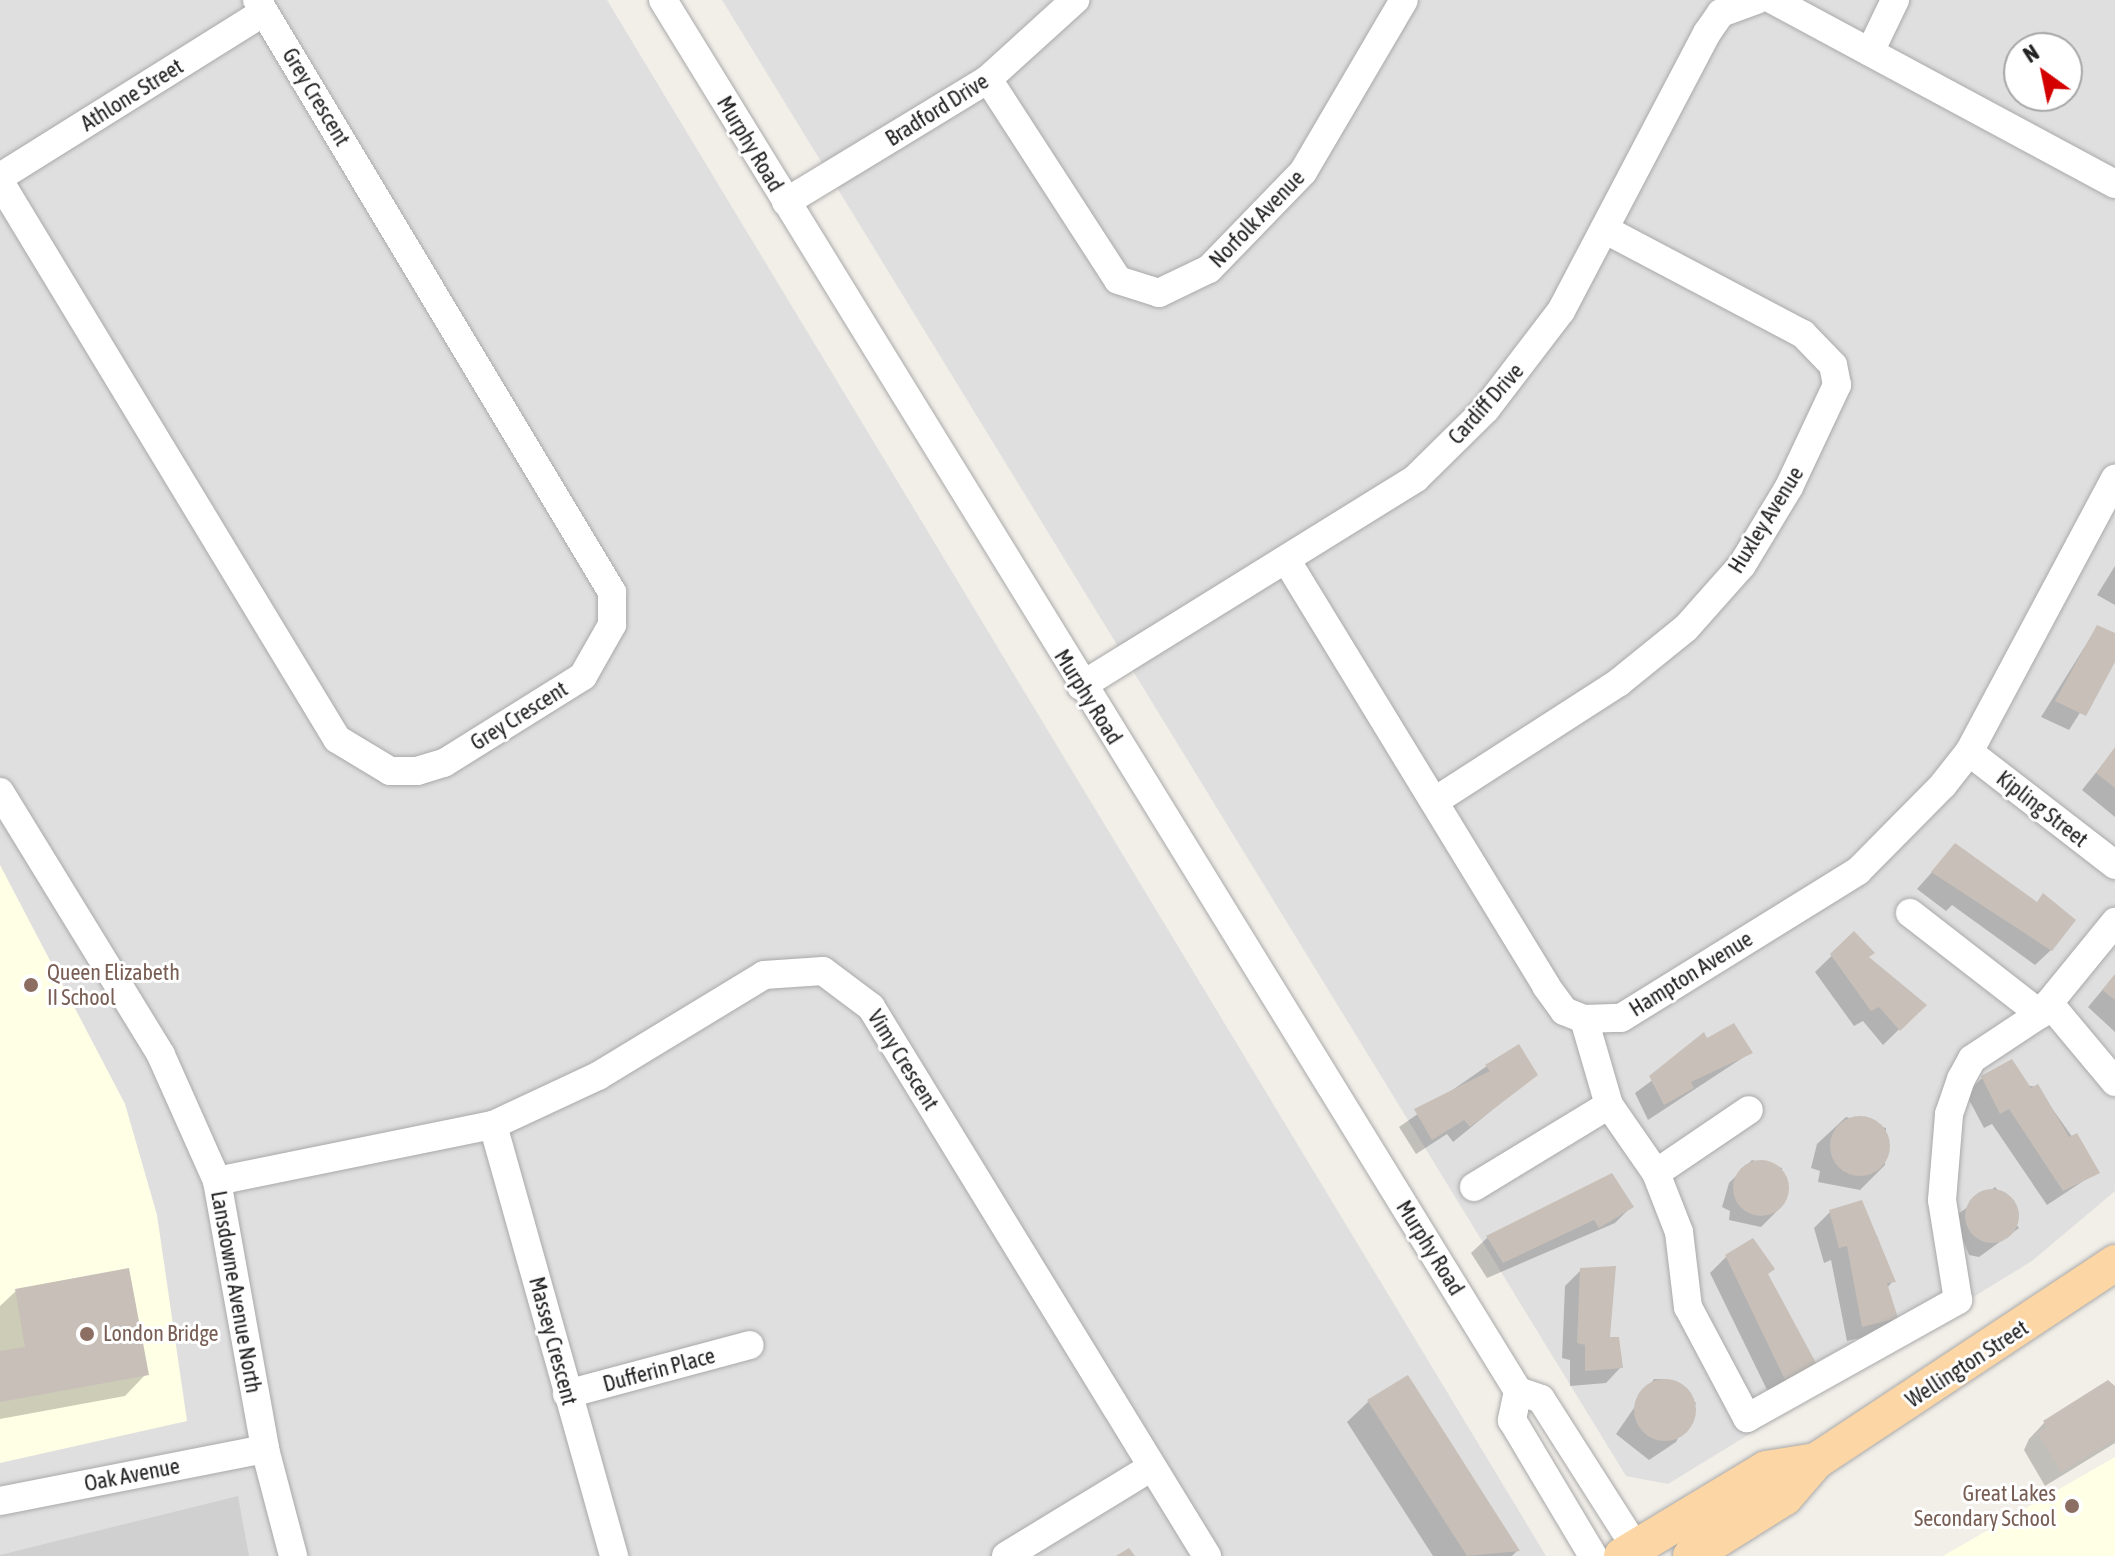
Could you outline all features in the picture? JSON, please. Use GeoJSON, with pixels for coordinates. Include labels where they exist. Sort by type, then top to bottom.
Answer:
{"type":"FeatureCollection","features":[{"type":"Feature","properties":{"kind":"main road","name":"Wellington Street"},"geometry":{"type":"LineString","coordinates":[[1691,1556],[1785,1497],[1816,1461],[2115,1263]]}},
{"type":"Feature","properties":{"kind":"main road","name":"Wellington Street"},"geometry":{"type":"LineString","coordinates":[[1633,1553],[1766,1469],[1816,1461]]}},
{"type":"Feature","properties":{"kind":"street","name":"Murphy Road"},"geometry":{"type":"LineString","coordinates":[[663,0],[1081,686],[1518,1391],[1541,1399],[1633,1553]]}},
{"type":"Feature","properties":{"kind":"street","name":"Bradford Drive"},"geometry":{"type":"LineString","coordinates":[[786,202],[988,79],[1075,0]]}},
{"type":"Feature","properties":{"kind":"street","name":"Norfolk Avenue"},"geometry":{"type":"LineString","coordinates":[[988,79],[1118,280],[1159,293],[1209,269],[1303,172],[1404,0]]}},
{"type":"Feature","properties":{"kind":"street","name":"Cardiff Drive"},"geometry":{"type":"LineString","coordinates":[[1081,686],[1287,561],[1416,478],[1486,409],[1561,311],[1707,33],[1721,13],[1757,0]]}},
{"type":"Feature","properties":{"kind":"street"},"geometry":{"type":"LineString","coordinates":[[1773,0],[2115,184]]}},
{"type":"Feature","properties":{"kind":"street"},"geometry":{"type":"LineString","coordinates":[[1870,52],[1895,0]]}},
{"type":"Feature","properties":{"kind":"street","name":"Grey Crescent"},"geometry":{"type":"LineString","coordinates":[[0,180],[337,739],[390,771],[417,771],[444,763],[583,676],[612,625],[612,592],[261,6]]}},
{"type":"Feature","properties":{"kind":"street","name":"Athlone Street"},"geometry":{"type":"LineString","coordinates":[[0,180],[261,6]]}},
{"type":"Feature","properties":{"kind":"street","name":"Huxley Avenue"},"geometry":{"type":"LineString","coordinates":[[1435,801],[1618,683],[1686,628],[1742,565],[1789,487],[1837,385],[1833,365],[1803,334],[1606,230]]}},
{"type":"Feature","properties":{"kind":"street","name":"Hampton Avenue"},"geometry":{"type":"LineString","coordinates":[[1584,1019],[1621,1018],[1858,871],[1969,752],[2115,478]]}},
{"type":"Feature","properties":{"kind":"street"},"geometry":{"type":"LineString","coordinates":[[1287,561],[1546,986],[1564,1011],[1584,1019],[1609,1105],[1656,1173],[1679,1232],[1688,1307],[1747,1418],[1958,1300],[1942,1200],[1949,1114],[1972,1059],[2044,1008],[2115,922]]}},
{"type":"Feature","properties":{"kind":"street","name":"Kipling Street"},"geometry":{"type":"LineString","coordinates":[[1969,752],[2115,865]]}},
{"type":"Feature","properties":{"kind":"street","name":"Lansdowne Avenue North"},"geometry":{"type":"LineString","coordinates":[[0,792],[161,1055],[217,1181],[265,1449],[293,1556]]}},
{"type":"Feature","properties":{"kind":"street"},"geometry":{"type":"LineString","coordinates":[[1910,913],[2044,1008],[2115,1082]]}},
{"type":"Feature","properties":{"kind":"street","name":"Vimy Crescent"},"geometry":{"type":"LineString","coordinates":[[217,1181],[493,1125],[589,1082],[764,975],[823,971],[871,1007],[1207,1556]]}},
{"type":"Feature","properties":{"kind":"street"},"geometry":{"type":"LineString","coordinates":[[1474,1187],[1609,1105]]}},
{"type":"Feature","properties":{"kind":"street"},"geometry":{"type":"LineString","coordinates":[[1656,1173],[1749,1110]]}},
{"type":"Feature","properties":{"kind":"street","name":"Massey Crescent"},"geometry":{"type":"LineString","coordinates":[[493,1125],[614,1556]]}},
{"type":"Feature","properties":{"kind":"street","name":"Dufferin Place"},"geometry":{"type":"LineString","coordinates":[[567,1394],[750,1345]]}},
{"type":"Feature","properties":{"kind":"street"},"geometry":{"type":"LineString","coordinates":[[1518,1391],[1512,1420],[1593,1556]]}},
{"type":"Feature","properties":{"kind":"street","name":"Oak Avenue"},"geometry":{"type":"LineString","coordinates":[[0,1501],[265,1449]]}},
{"type":"Feature","properties":{"kind":"street"},"geometry":{"type":"LineString","coordinates":[[1006,1556],[1152,1467]]}},
{"type":"Feature","properties":{"kind":"shaded area"},"geometry":{"type":"Polygon","coordinates":[[[0,0],[607,0],[1546,1556],[0,1556],[0,0]]]}},
{"type":"Feature","properties":{"kind":"shaded area"},"geometry":{"type":"Polygon","coordinates":[[[722,0],[2115,0],[2115,1191],[2032,1261],[1668,1484],[1626,1476],[722,0]]]}},
{"type":"Feature","properties":{"kind":"shaded area"},"geometry":{"type":"Polygon","coordinates":[[[0,865],[125,1104],[157,1215],[187,1421],[0,1463],[0,865]]]}},
{"type":"Feature","properties":{"kind":"shaded area","name":"Great Lakes Secondary School"},"geometry":{"type":"Polygon","coordinates":[[[2115,1457],[2115,1556],[1943,1556],[2115,1457]]]}},
{"type":"Feature","properties":{"kind":"shaded area"},"geometry":{"type":"Polygon","coordinates":[[[238,1496],[249,1556],[0,1556],[0,1555],[238,1496]]]}},
{"type":"Feature","properties":{"kind":"building"},"geometry":{"type":"Polygon","coordinates":[[[2097,625],[2115,633],[2115,662],[2086,716],[2055,701],[2097,625]]]}},
{"type":"Feature","properties":{"kind":"building"},"geometry":{"type":"Polygon","coordinates":[[[2115,747],[2115,788],[2096,773],[2115,747]]]}},
{"type":"Feature","properties":{"kind":"building"},"geometry":{"type":"Polygon","coordinates":[[[1955,843],[2037,902],[2043,893],[2076,920],[2052,951],[1931,872],[1955,843]]]}},
{"type":"Feature","properties":{"kind":"building"},"geometry":{"type":"Polygon","coordinates":[[[1854,931],[1875,953],[1869,957],[1927,1005],[1900,1031],[1879,1007],[1871,1011],[1830,954],[1854,931]]]}},
{"type":"Feature","properties":{"kind":"building"},"geometry":{"type":"Polygon","coordinates":[[[2115,974],[2115,1000],[2102,990],[2115,974]]]}},
{"type":"Feature","properties":{"kind":"building"},"geometry":{"type":"Polygon","coordinates":[[[1734,1023],[1753,1053],[1691,1082],[1694,1088],[1664,1105],[1649,1076],[1704,1032],[1707,1038],[1734,1023]]]}},
{"type":"Feature","properties":{"kind":"building"},"geometry":{"type":"Polygon","coordinates":[[[1519,1044],[1538,1075],[1470,1127],[1464,1120],[1432,1140],[1414,1109],[1490,1071],[1485,1065],[1519,1044]]]}},
{"type":"Feature","properties":{"kind":"building"},"geometry":{"type":"Polygon","coordinates":[[[2012,1059],[2031,1088],[2038,1084],[2069,1137],[2077,1133],[2100,1173],[2063,1191],[2009,1109],[2000,1114],[1981,1076],[2012,1059]]]}},
{"type":"Feature","properties":{"kind":"building"},"geometry":{"type":"Polygon","coordinates":[[[1860,1116],[1872,1118],[1881,1125],[1888,1134],[1888,1158],[1881,1167],[1872,1174],[1860,1176],[1848,1174],[1839,1167],[1832,1158],[1830,1146],[1832,1134],[1839,1125],[1848,1118],[1860,1116]]]}},
{"type":"Feature","properties":{"kind":"building"},"geometry":{"type":"Polygon","coordinates":[[[1761,1160],[1780,1169],[1789,1188],[1780,1207],[1761,1216],[1742,1207],[1733,1188],[1742,1169],[1761,1160]]]}},
{"type":"Feature","properties":{"kind":"building"},"geometry":{"type":"Polygon","coordinates":[[[1612,1173],[1634,1207],[1599,1228],[1594,1220],[1503,1263],[1486,1236],[1612,1173]]]}},
{"type":"Feature","properties":{"kind":"building"},"geometry":{"type":"Polygon","coordinates":[[[1992,1189],[2011,1197],[2019,1216],[2011,1235],[1992,1243],[1973,1235],[1965,1216],[1973,1197],[1992,1189]]]}},
{"type":"Feature","properties":{"kind":"building"},"geometry":{"type":"Polygon","coordinates":[[[1862,1200],[1896,1282],[1887,1283],[1898,1318],[1862,1327],[1847,1246],[1839,1248],[1829,1210],[1862,1200]]]}},
{"type":"Feature","properties":{"kind":"building"},"geometry":{"type":"Polygon","coordinates":[[[1753,1238],[1775,1269],[1768,1274],[1816,1363],[1786,1382],[1725,1255],[1753,1238]]]}},
{"type":"Feature","properties":{"kind":"building"},"geometry":{"type":"Polygon","coordinates":[[[1616,1266],[1610,1337],[1619,1337],[1623,1368],[1585,1371],[1585,1345],[1577,1343],[1580,1268],[1616,1266]]]}},
{"type":"Feature","properties":{"kind":"building"},"geometry":{"type":"Polygon","coordinates":[[[129,1268],[149,1375],[0,1402],[0,1351],[25,1347],[15,1289],[129,1268]]]}},
{"type":"Feature","properties":{"kind":"building"},"geometry":{"type":"Polygon","coordinates":[[[1408,1375],[1520,1551],[1467,1556],[1367,1400],[1408,1375]]]}},
{"type":"Feature","properties":{"kind":"building"},"geometry":{"type":"Polygon","coordinates":[[[1665,1379],[1687,1388],[1696,1410],[1687,1432],[1665,1441],[1643,1432],[1634,1410],[1643,1388],[1665,1379]]]}},
{"type":"Feature","properties":{"kind":"building"},"geometry":{"type":"Polygon","coordinates":[[[2108,1380],[2115,1386],[2115,1439],[2061,1472],[2038,1433],[2047,1427],[2043,1421],[2108,1380]]]}},
{"type":"Feature","properties":{"kind":"building"},"geometry":{"type":"Polygon","coordinates":[[[1129,1548],[1135,1556],[1116,1556],[1129,1548]]]}},
{"type":"Feature","properties":{"kind":"place","name":"Queen Elizabeth II School"},"geometry":{"type":"Point","coordinates":[31,985]}},
{"type":"Feature","properties":{"kind":"place","name":"London Bridge"},"geometry":{"type":"Point","coordinates":[87,1334]}},
{"type":"Feature","properties":{"kind":"place","name":"Great Lakes Secondary School"},"geometry":{"type":"Point","coordinates":[2072,1506]}}]}
